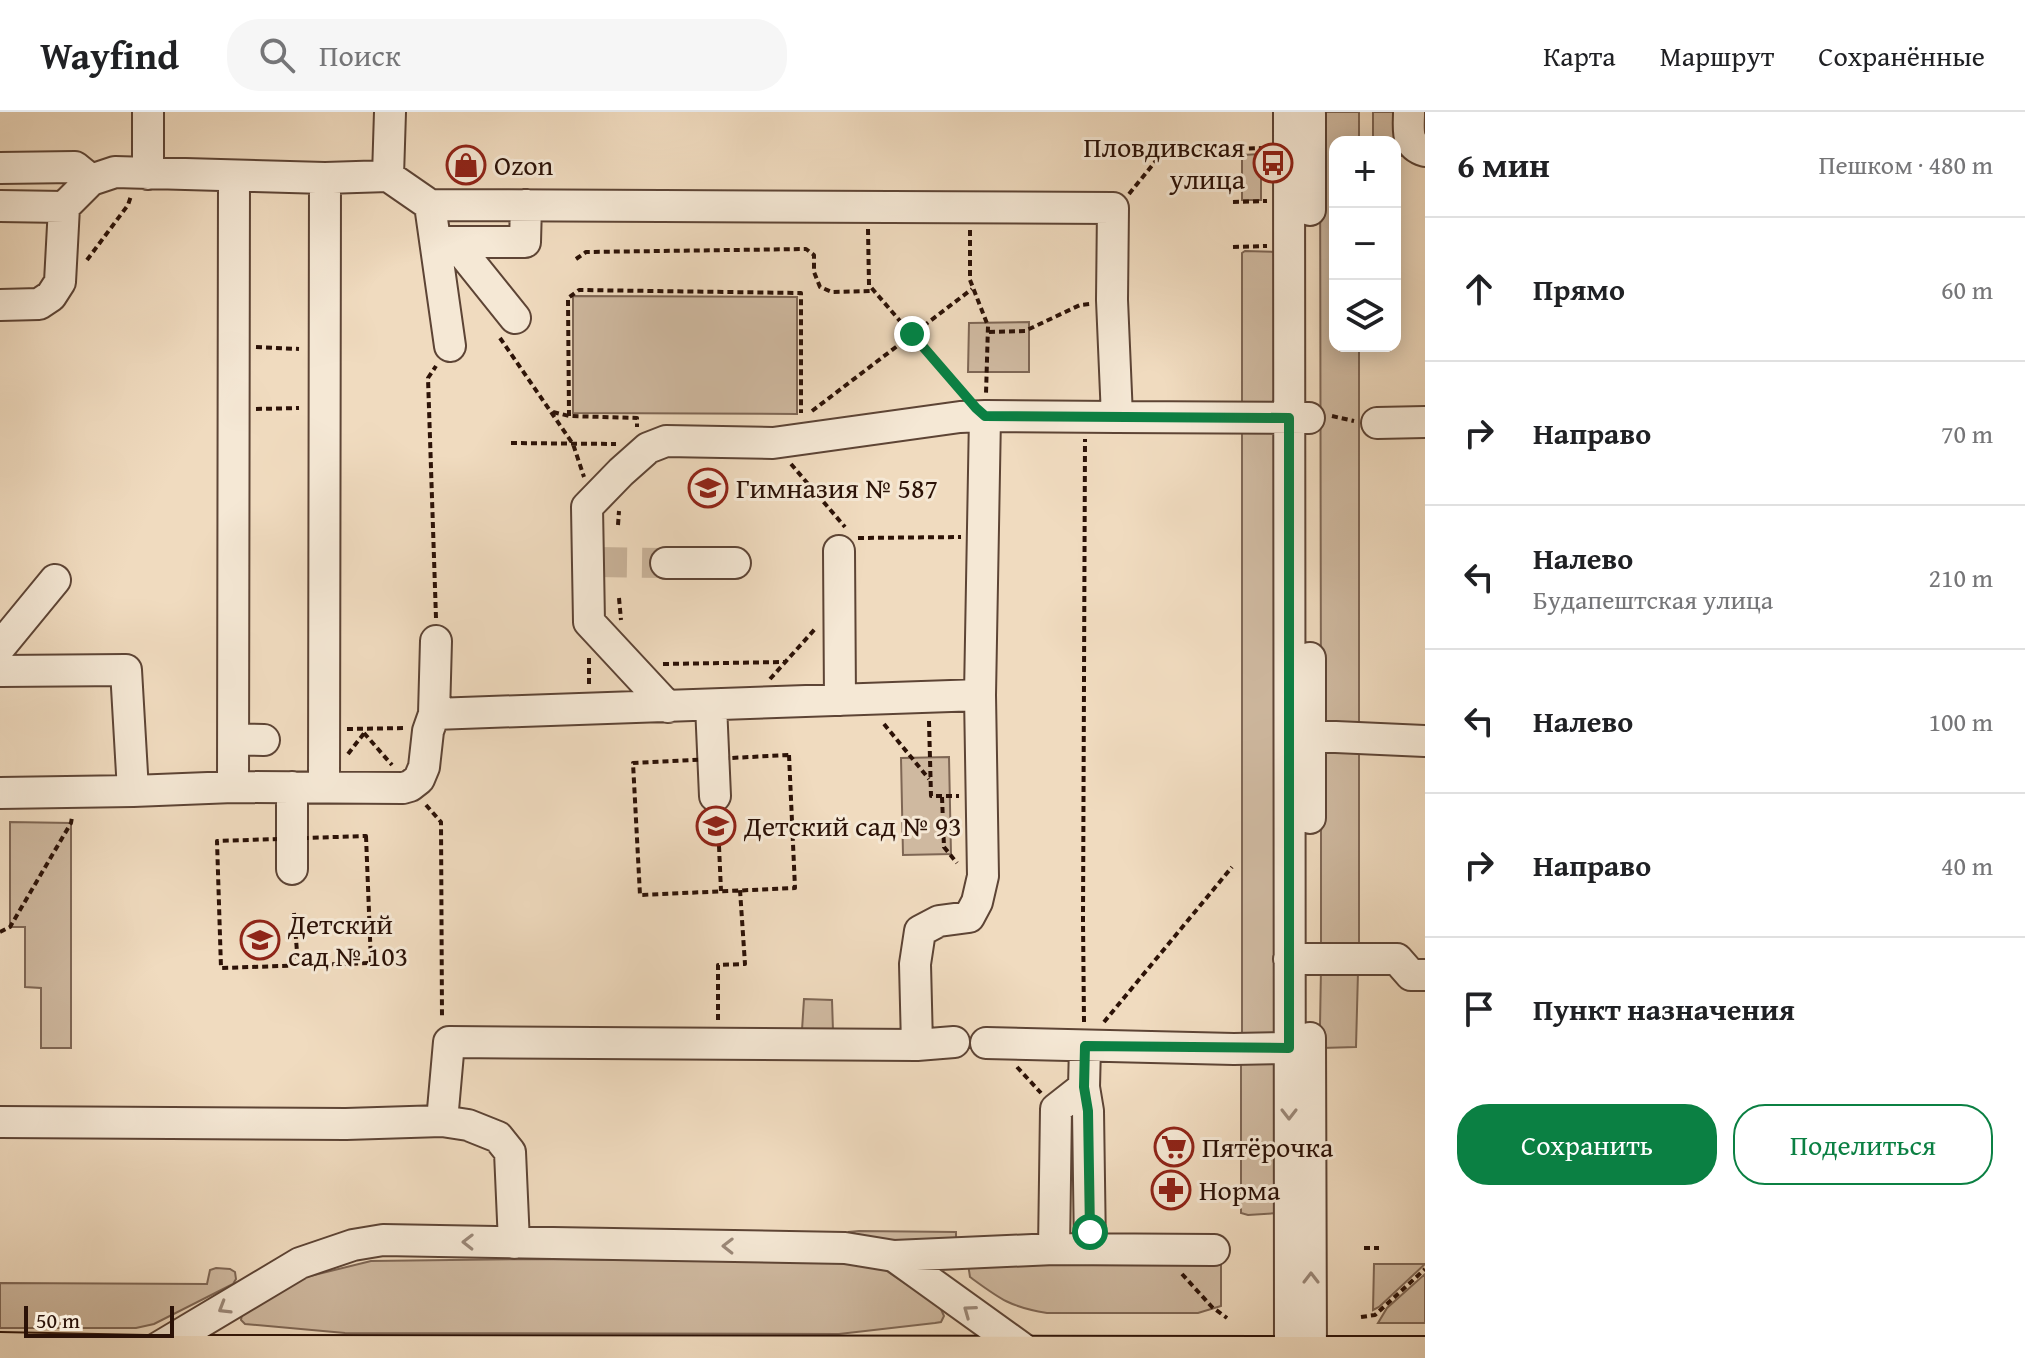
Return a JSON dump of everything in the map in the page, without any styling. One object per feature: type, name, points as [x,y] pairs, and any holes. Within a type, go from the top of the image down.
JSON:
[{"type":"main road","points":[[0,1352],[146,1355],[1425,1356]]},
{"type":"street","points":[[142,174],[148,112]]},
{"type":"street","points":[[388,176],[390,112]]},
{"type":"street","points":[[1289,112],[1310,418]]},
{"type":"street","points":[[1300,1357],[1299,735],[1310,418],[1310,112]]},
{"type":"street","points":[[1409,112],[1411,142],[1415,148],[1425,151]]},
{"type":"street","points":[[0,168],[47,157],[75,167],[91,180]]},
{"type":"street","points":[[0,305],[39,304],[51,296],[60,282],[64,207],[91,180],[115,172],[325,178],[388,176],[430,205],[445,242],[504,323]]},
{"type":"street","points":[[233,787],[234,176]]},
{"type":"street","points":[[324,787],[325,178]]},
{"type":"street","points":[[430,205],[1113,208],[1112,300],[1117,417]]},
{"type":"street","points":[[445,242],[525,242],[526,205]]},
{"type":"street","points":[[0,206],[64,207]]},
{"type":"street","points":[[445,242],[450,346]]},
{"type":"street","points":[[668,707],[589,622],[592,561],[587,507],[648,448],[647,444],[666,441],[773,443],[985,416],[1310,418]]},
{"type":"street","points":[[917,1045],[915,964],[920,931],[939,921],[969,917],[977,902],[983,876],[980,695],[985,416]]},
{"type":"street","points":[[1368,423],[1425,422]]},
{"type":"street","points":[[840,700],[839,603],[846,539]]},
{"type":"street","points":[[666,563],[735,563]]},
{"type":"street","points":[[0,647],[55,580]]},
{"type":"street","points":[[0,793],[410,786],[419,779],[424,767],[431,721],[436,641]]},
{"type":"street","points":[[0,671],[126,670],[133,791]]},
{"type":"street","points":[[431,721],[470,714],[980,695]]},
{"type":"street","points":[[711,705],[715,796]]},
{"type":"street","points":[[1299,735],[1425,741]]},
{"type":"street","points":[[234,739],[264,740]]},
{"type":"street","points":[[292,787],[292,869]]},
{"type":"street","points":[[1299,960],[1397,959],[1411,975],[1425,975]]},
{"type":"street","points":[[1299,960],[1289,1048],[1300,1357]]},
{"type":"street","points":[[1085,1035],[1090,1249]]},
{"type":"street","points":[[993,1042],[1085,1035],[1289,1048]]},
{"type":"street","points":[[442,1121],[449,1042],[917,1045],[954,1042]]},
{"type":"street","points":[[1054,1249],[1056,1109],[1084,1087]]},
{"type":"street","points":[[0,1122],[248,1124],[442,1121],[468,1125],[498,1137],[510,1152],[514,1243]]},
{"type":"street","points":[[146,1355],[300,1263],[353,1245],[383,1240],[845,1248],[894,1256],[1054,1249],[1214,1250]]},
{"type":"street","points":[[894,1256],[1033,1356]]},
{"type":"path","points":[[1113,208],[1135,189],[1163,152],[1271,148]]},
{"type":"path","points":[[60,282],[96,250],[128,205],[142,174]]},
{"type":"path","points":[[1233,202],[1271,201]]},
{"type":"path","points":[[868,206],[869,285],[985,416]]},
{"type":"path","points":[[969,208],[970,280],[988,326],[985,416]]},
{"type":"path","points":[[576,259],[586,252],[806,249],[814,255],[814,272],[820,287],[832,292],[874,291]]},
{"type":"path","points":[[569,416],[568,298],[579,290],[801,293],[801,420],[972,289]]},
{"type":"path","points":[[988,332],[1025,331],[1080,305],[1112,300]]},
{"type":"path","points":[[504,323],[573,444],[587,487],[587,507]]},
{"type":"path","points":[[234,345],[325,349]]},
{"type":"path","points":[[436,641],[428,378],[450,346]]},
{"type":"path","points":[[234,410],[298,409],[325,399]]},
{"type":"path","points":[[511,443],[647,444],[637,416],[569,416],[553,412]]},
{"type":"path","points":[[1310,418],[1368,423]]},
{"type":"path","points":[[1085,436],[1085,1035]]},
{"type":"path","points":[[773,443],[846,539],[984,537]]},
{"type":"path","points":[[747,704],[839,603]]},
{"type":"path","points":[[589,622],[589,709]]},
{"type":"path","points":[[637,674],[649,664],[785,662]]},
{"type":"path","points":[[928,697],[931,796],[982,796]]},
{"type":"path","points":[[876,699],[880,719],[930,780]]},
{"type":"path","points":[[324,730],[431,721]]},
{"type":"path","points":[[364,733],[441,822],[442,1033],[449,1042]]},
{"type":"path","points":[[789,755],[795,888],[740,890],[640,895],[633,763],[789,755]]},
{"type":"path","points":[[0,932],[10,927],[71,823],[79,792]]},
{"type":"path","points":[[942,796],[944,847],[980,889]]},
{"type":"path","points":[[366,836],[371,963],[298,965],[221,968],[217,841],[366,836]]},
{"type":"path","points":[[719,846],[721,891]]},
{"type":"path","points":[[1085,1035],[1232,867]]},
{"type":"path","points":[[718,1043],[718,965],[745,964],[740,890]]},
{"type":"path","points":[[294,913],[298,965]]},
{"type":"path","points":[[993,1042],[1056,1109]]},
{"type":"path","points":[[1364,1248],[1379,1248]]},
{"type":"path","points":[[1173,1264],[1212,1307],[1227,1318]]},
{"type":"path","points":[[1361,1317],[1375,1315],[1425,1269]]},
{"type":"shaded area","points":[[1320,112],[1359,112],[1359,136],[1329,136],[1329,352],[1359,352],[1359,729],[1321,727]]},
{"type":"shaded area","points":[[1373,112],[1401,112],[1401,136],[1373,136]]},
{"type":"shaded area","points":[[1261,154],[1261,200],[1242,200],[1242,155]]},
{"type":"shaded area","points":[[1278,252],[1278,409],[1242,411],[1242,253]]},
{"type":"shaded area","points":[[573,296],[797,297],[797,414],[573,413]]},
{"type":"shaded area","points":[[1029,322],[1029,372],[968,372],[969,323]]},
{"type":"shaded area","points":[[1242,430],[1269,430],[1278,435],[1279,1034],[1242,1038]]},
{"type":"shaded area","points":[[1321,745],[1359,746],[1359,951],[1321,952]]},
{"type":"shaded area","points":[[949,757],[951,854],[903,855],[901,758]]},
{"type":"shaded area","points":[[10,822],[71,823],[71,1048],[41,1048],[41,988],[25,987],[25,927],[10,927]]},
{"type":"shaded area","points":[[1321,968],[1358,972],[1356,1047],[1322,1048]]},
{"type":"shaded area","points":[[804,999],[832,1000],[833,1031],[802,1030]]},
{"type":"shaded area","points":[[1241,1056],[1279,1058],[1279,1213],[1241,1213]]},
{"type":"shaded area","points":[[848,1232],[956,1232],[956,1244],[894,1243]]},
{"type":"shaded area","points":[[371,1261],[854,1261],[878,1265],[940,1307],[944,1316],[941,1322],[839,1334],[345,1333],[245,1324],[241,1320],[242,1314],[302,1278]]},
{"type":"shaded area","points":[[968,1264],[1221,1264],[1221,1306],[1198,1313],[1047,1313],[1014,1305],[998,1296],[970,1277]]},
{"type":"shaded area","points":[[1374,1264],[1425,1264],[1373,1310]]},
{"type":"shaded area","points":[[216,1268],[235,1272],[233,1284],[154,1324],[136,1328],[0,1328],[0,1283],[207,1284],[210,1270]]},
{"type":"shaded area","points":[[1425,1274],[1425,1323],[1378,1323],[1387,1308]]},
{"type":"tunnel","points":[[597,562],[666,563]]},
{"type":"place","name":"Пловдивская улица","points":[[1273,163]]},
{"type":"place","name":"Ozon","points":[[466,165]]},
{"type":"place","name":"Гимназия № 587","points":[[708,488]]},
{"type":"place","name":"Детский сад № 93","points":[[716,826]]},
{"type":"place","name":"Детский сад № 103","points":[[260,940]]},
{"type":"place","name":"Пятёрочка","points":[[1174,1147]]},
{"type":"place","name":"Норма","points":[[1171,1190]]},
{"type":"route","points":[[912,334],[985,416],[1289,418],[1289,1048],[1085,1046],[1090,1232]]}]
